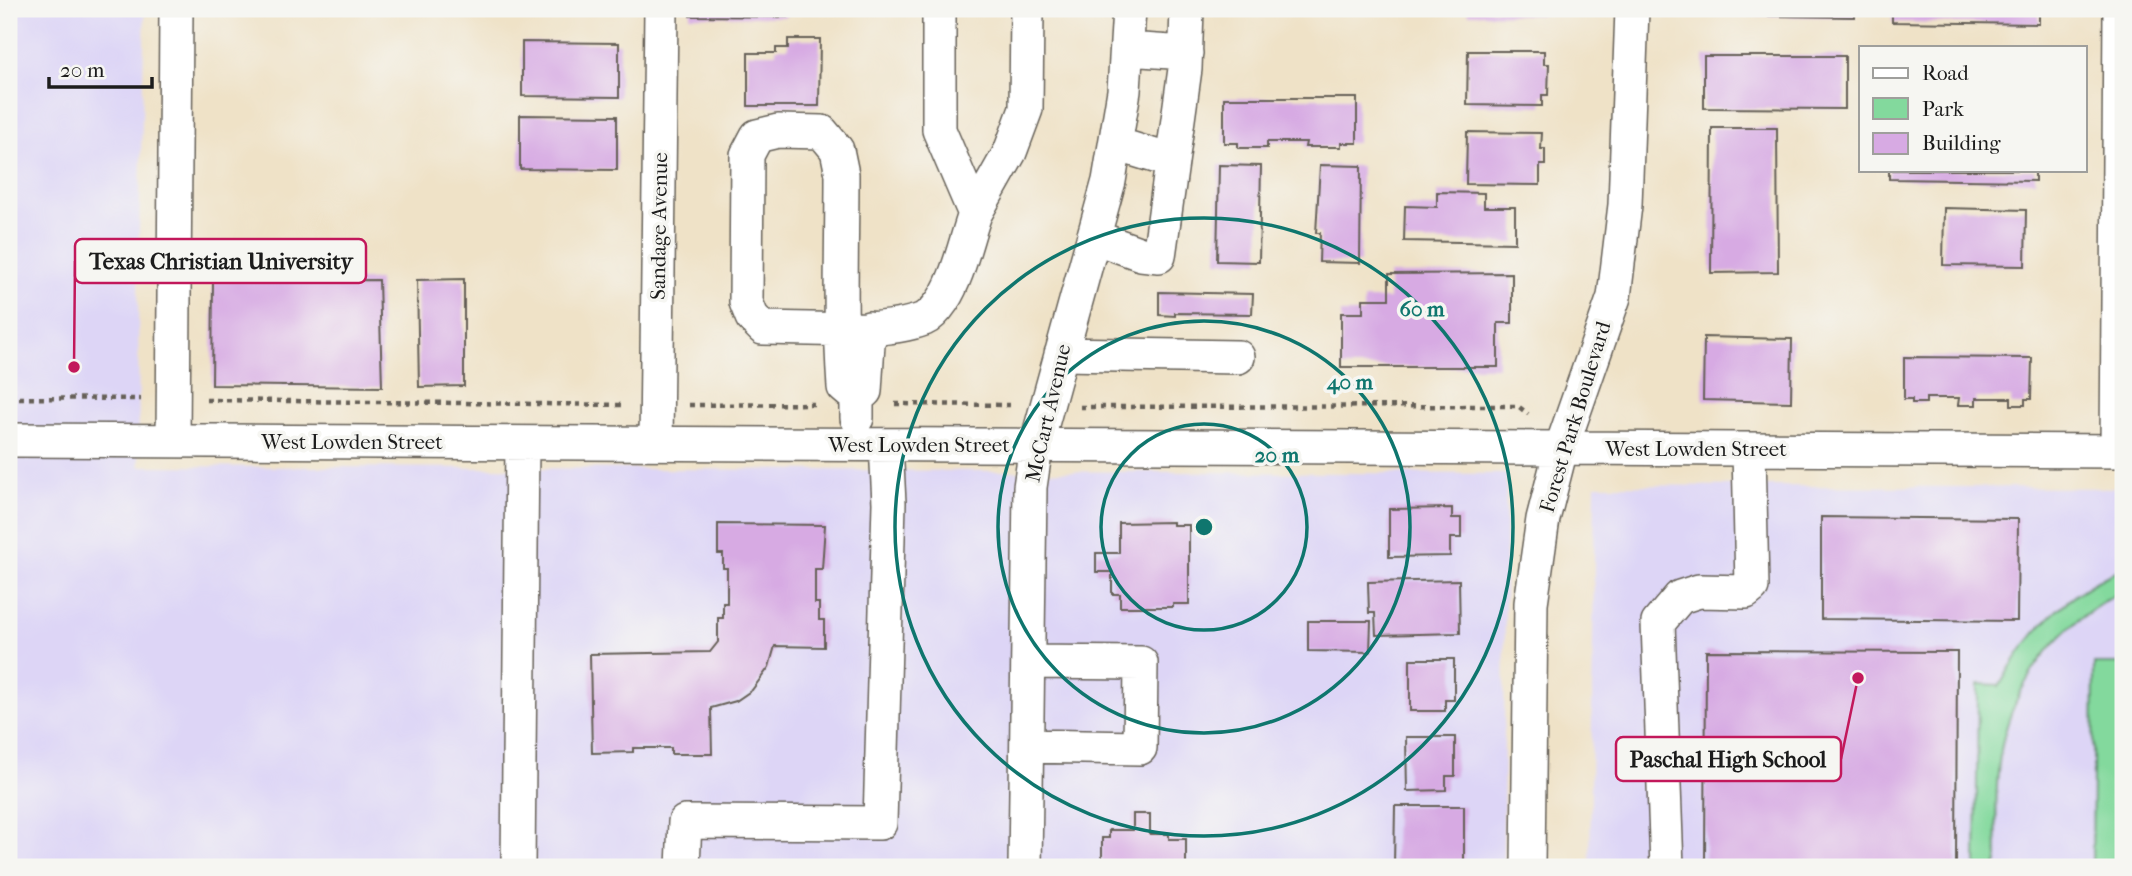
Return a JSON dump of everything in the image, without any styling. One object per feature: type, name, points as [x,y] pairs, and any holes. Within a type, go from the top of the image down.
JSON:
[{"type":"street","points":[[173,441],[176,9]]},
{"type":"street","name":"Sandage Avenue","points":[[656,443],[662,9]]},
{"type":"street","points":[[939,9],[939,130],[975,214]]},
{"type":"street","points":[[683,867],[685,822],[880,823],[889,503],[857,401],[844,387],[856,328],[842,174],[837,150],[822,132],[778,131],[757,136],[747,155],[746,302],[752,317],[763,328],[856,328],[891,327],[927,318],[942,301],[953,280],[975,214],[1010,152],[1026,109],[1027,9]]},
{"type":"street","name":"McCart Avenue","points":[[1026,867],[1030,487],[1036,446],[1046,407],[1109,181],[1124,91],[1129,9]]},
{"type":"street","points":[[1094,237],[1141,254],[1159,256],[1186,53],[1187,9]]},
{"type":"street","name":"Forest Park Boulevard","points":[[1528,867],[1531,603],[1543,519],[1561,449],[1614,297],[1626,189],[1632,9]]},
{"type":"street","points":[[2120,9],[2120,451]]},
{"type":"street","points":[[1127,49],[1186,53]]},
{"type":"street","points":[[1116,144],[1171,161]]},
{"type":"street","points":[[1060,354],[1238,357]]},
{"type":"street","name":"West Lowden Street","points":[[9,440],[2120,451]]},
{"type":"street","points":[[518,867],[522,443]]},
{"type":"street","points":[[1667,867],[1658,623],[1680,597],[1699,591],[1746,592],[1752,587],[1749,450]]},
{"type":"street","points":[[1027,746],[1140,748],[1141,663],[1028,662]]},
{"type":"path","points":[[9,398],[657,406],[857,401],[1046,407],[1517,406],[1529,415]]},
{"type":"shaded area","points":[[9,9],[145,9],[138,268],[139,466],[1506,474],[1503,867],[9,867]]},
{"type":"shaded area","points":[[1595,485],[2123,488],[2123,867],[1590,867]]},
{"type":"green space","points":[[2123,569],[2123,591],[2100,604],[2060,637],[2043,656],[2017,700],[2007,724],[1997,779],[1997,867],[1976,867],[1978,684],[1999,687],[2022,650],[2050,616],[2084,589]]},
{"type":"green space","points":[[2094,664],[2123,664],[2123,867],[2092,867]]},
{"type":"building","points":[[690,9],[787,9],[787,17],[690,16]]},
{"type":"building","points":[[1468,9],[1543,9],[1543,15],[1468,14]]},
{"type":"building","points":[[1702,9],[1855,9],[1855,17],[1702,15]]},
{"type":"building","points":[[1892,9],[2039,9],[2039,24],[1892,22]]},
{"type":"building","points":[[788,39],[820,39],[819,106],[748,106],[748,53],[776,53],[776,48],[788,48]]},
{"type":"building","points":[[522,42],[619,43],[619,97],[522,96]]},
{"type":"building","points":[[1468,51],[1544,51],[1544,64],[1549,64],[1548,95],[1542,95],[1542,106],[1467,105]]},
{"type":"building","points":[[1704,56],[1845,56],[1845,109],[1704,108]]},
{"type":"building","points":[[1224,98],[1357,98],[1357,143],[1341,143],[1341,147],[1305,147],[1306,142],[1267,142],[1267,148],[1238,148],[1238,143],[1224,143]]},
{"type":"building","points":[[520,115],[617,116],[617,170],[520,169]]},
{"type":"building","points":[[1712,128],[1777,128],[1778,272],[1711,273]]},
{"type":"building","points":[[1467,132],[1542,133],[1541,149],[1545,149],[1545,165],[1540,165],[1540,185],[1466,184]]},
{"type":"building","points":[[1219,165],[1261,166],[1259,262],[1217,261]]},
{"type":"building","points":[[1320,165],[1361,166],[1360,263],[1319,262],[1320,233],[1316,233]]},
{"type":"building","points":[[1889,172],[2035,172],[2035,181],[1889,179]]},
{"type":"building","points":[[1437,192],[1484,193],[1484,207],[1515,207],[1515,243],[1404,241],[1405,206],[1437,207]]},
{"type":"building","points":[[1944,208],[2026,210],[2025,266],[1943,265]]},
{"type":"building","points":[[1512,273],[1512,323],[1498,323],[1498,367],[1341,367],[1341,313],[1363,313],[1363,299],[1389,299],[1389,274]]},
{"type":"building","points":[[464,279],[464,386],[419,387],[417,280]]},
{"type":"building","points":[[379,280],[382,387],[212,385],[213,281]]},
{"type":"building","points":[[1159,292],[1253,294],[1252,314],[1159,315]]},
{"type":"building","points":[[1704,337],[1792,339],[1791,402],[1703,400]]},
{"type":"building","points":[[1904,357],[2032,358],[2031,399],[2025,399],[2025,405],[2011,405],[2011,398],[1976,398],[1976,405],[1958,405],[1959,398],[1926,398],[1926,403],[1912,403],[1912,399],[1904,399]]},
{"type":"building","points":[[1452,508],[1452,518],[1461,518],[1461,538],[1450,538],[1450,556],[1389,557],[1389,509]]},
{"type":"building","points":[[1821,517],[2018,519],[2017,621],[1821,619]]},
{"type":"building","points":[[1173,522],[1173,525],[1189,525],[1189,604],[1173,604],[1173,607],[1120,607],[1120,594],[1112,594],[1112,572],[1096,572],[1096,553],[1119,553],[1119,523]]},
{"type":"building","points":[[718,524],[825,525],[822,569],[815,569],[815,603],[819,603],[819,620],[824,620],[824,647],[775,646],[769,667],[752,690],[736,701],[711,708],[712,754],[671,754],[671,748],[633,748],[633,752],[592,753],[590,654],[710,652],[718,642],[718,618],[723,618],[723,603],[727,603],[727,568],[723,568],[723,554],[718,554]]},
{"type":"building","points":[[1459,580],[1460,633],[1376,635],[1375,613],[1369,613],[1368,582]]},
{"type":"building","points":[[1308,621],[1371,621],[1370,652],[1308,651]]},
{"type":"building","points":[[1706,651],[1957,652],[1956,867],[1705,867]]},
{"type":"building","points":[[1410,659],[1454,659],[1454,700],[1445,700],[1445,711],[1410,711]]},
{"type":"building","points":[[1406,737],[1455,737],[1455,776],[1446,776],[1446,790],[1407,791]]},
{"type":"building","points":[[1395,806],[1464,806],[1464,866],[1394,866]]},
{"type":"building","points":[[1133,814],[1150,814],[1150,834],[1169,834],[1169,839],[1186,839],[1186,867],[1102,867],[1102,838],[1109,838],[1109,830],[1133,830]]},
{"type":"place","name":"Texas Christian University","points":[[74,367]]},
{"type":"place","name":"Paschal High School","points":[[1858,678]]}]
